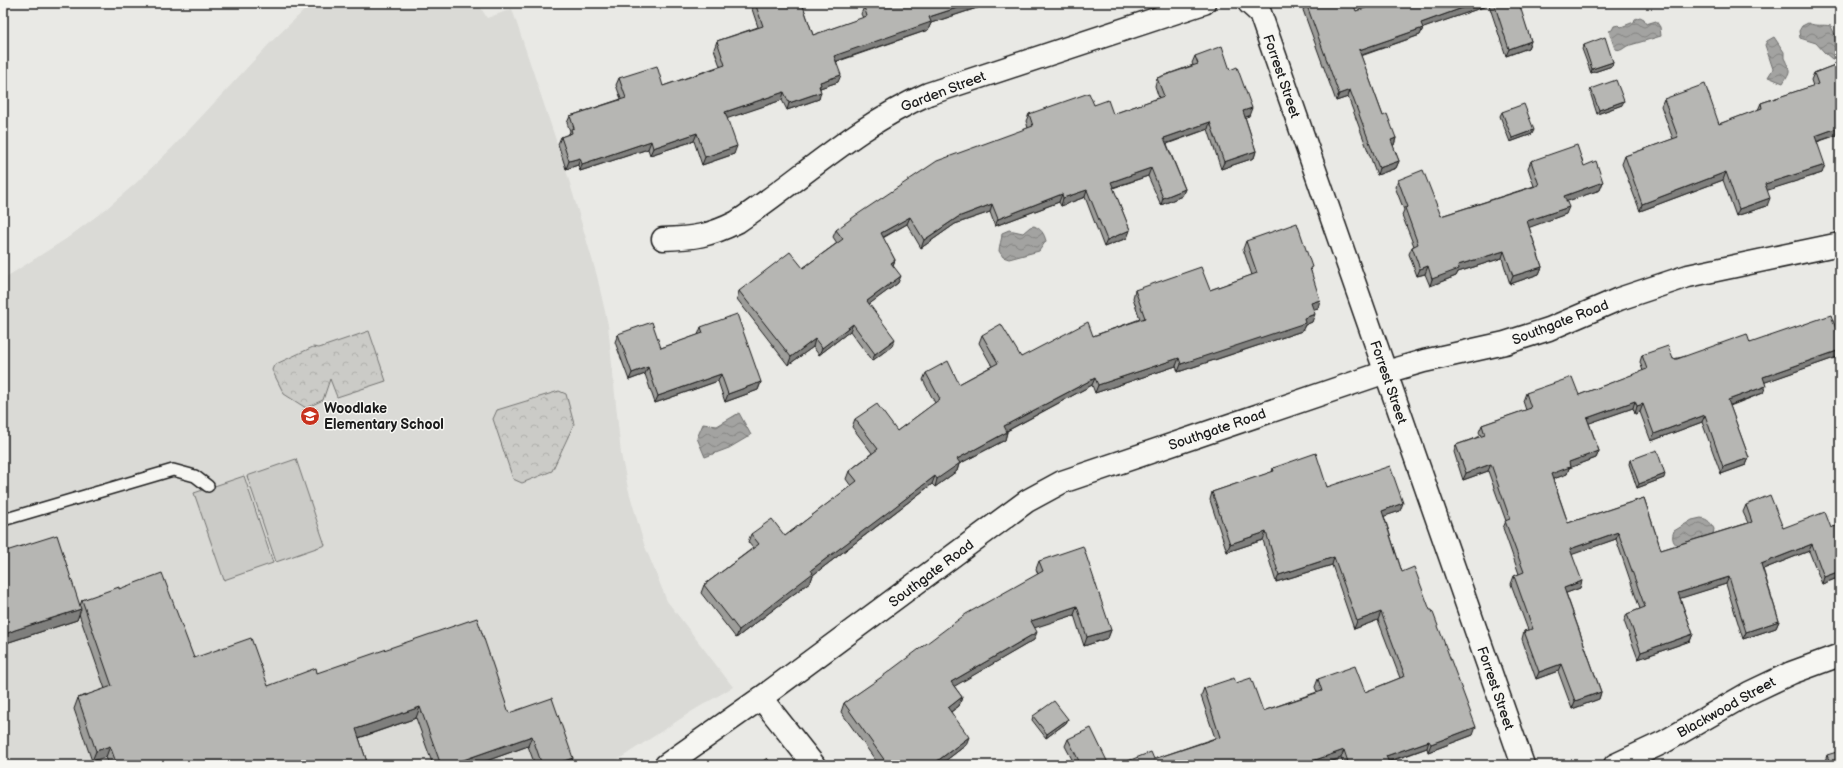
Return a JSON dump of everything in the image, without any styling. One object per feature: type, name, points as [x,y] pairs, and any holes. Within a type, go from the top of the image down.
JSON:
[{"type":"street","name":"Garden Street","points":[[663,239],[692,238],[715,233],[737,222],[877,121],[902,105],[928,94],[1204,3]]},
{"type":"street","name":"Forrest Street","points":[[1249,3],[1260,13],[1523,765]]},
{"type":"street","name":"Southgate Road","points":[[666,765],[761,698],[1027,501],[1062,482],[1386,372],[1424,361],[1505,344],[1549,329],[1619,299],[1688,276],[1840,244]]},
{"type":"street","name":"Blackwood Street","points":[[1615,765],[1664,742],[1749,693],[1791,673],[1840,655]]},
{"type":"street","points":[[761,698],[814,765]]},
{"type":"lane","points":[[3,520],[172,470],[195,476],[208,486]]},
{"type":"shaded area","name":"Woodlake Elementary School","points":[[312,3],[478,3],[487,18],[512,9],[566,170],[597,276],[608,325],[621,454],[628,488],[644,544],[667,601],[733,687],[694,710],[610,765],[3,765],[3,279],[66,239],[106,209],[136,183],[173,147],[272,41]]},
{"type":"green space","points":[[369,331],[386,381],[337,397],[330,379],[323,400],[306,408],[284,394],[272,370],[274,365],[313,347],[319,348]]},
{"type":"green space","points":[[559,391],[566,394],[574,424],[552,471],[522,483],[513,479],[493,419],[497,410]]},
{"type":"green space","points":[[296,459],[325,545],[276,562],[247,476]]},
{"type":"green space","points":[[244,476],[273,563],[224,580],[194,493]]},
{"type":"water","points":[[1640,17],[1644,19],[1646,24],[1656,21],[1660,27],[1661,36],[1627,46],[1621,50],[1615,49],[1609,31],[1612,30],[1614,26],[1619,25],[1621,27],[1634,22],[1635,19]]},
{"type":"water","points":[[1808,23],[1814,25],[1831,26],[1835,35],[1840,39],[1839,57],[1832,59],[1816,43],[1800,38],[1799,31],[1802,26]]},
{"type":"water","points":[[1774,37],[1784,52],[1784,58],[1789,69],[1789,73],[1783,83],[1768,77],[1773,69],[1765,45],[1767,41]]},
{"type":"water","points":[[1034,226],[1039,228],[1046,241],[1039,251],[1009,259],[1003,257],[999,251],[1002,233],[1009,230],[1023,233],[1030,227]]},
{"type":"water","points":[[739,413],[751,435],[729,448],[705,457],[697,438],[703,424],[717,426]]},
{"type":"water","points":[[1701,518],[1707,520],[1712,525],[1714,529],[1713,535],[1680,547],[1674,542],[1674,531],[1692,520]]},
{"type":"building","points":[[755,3],[802,3],[813,35],[867,16],[864,7],[875,3],[972,3],[929,17],[931,22],[834,56],[841,75],[820,82],[821,85],[819,86],[821,92],[789,103],[784,92],[725,112],[737,146],[705,157],[697,133],[653,148],[651,141],[582,164],[580,158],[569,161],[561,137],[572,133],[571,129],[574,128],[570,116],[626,98],[619,78],[657,66],[663,86],[725,65],[717,41],[763,26]]},
{"type":"building","points":[[1306,3],[1353,3],[1356,11],[1380,3],[1476,3],[1421,23],[1423,28],[1359,50],[1383,116],[1387,114],[1396,138],[1391,140],[1399,161],[1379,168],[1350,90],[1339,94]]},
{"type":"building","points":[[1494,3],[1519,3],[1531,41],[1509,49]]},
{"type":"building","points":[[1605,37],[1613,62],[1592,69],[1584,45]]},
{"type":"building","points":[[1222,46],[1230,70],[1237,67],[1252,108],[1243,111],[1256,151],[1224,162],[1210,122],[1164,138],[1185,189],[1163,198],[1151,168],[1111,182],[1130,230],[1107,240],[1087,190],[1063,198],[1062,194],[998,219],[992,204],[958,217],[924,240],[910,217],[881,233],[895,260],[891,263],[901,276],[867,301],[895,339],[875,354],[853,324],[822,348],[815,339],[791,357],[739,291],[790,252],[803,268],[843,239],[836,230],[855,216],[937,161],[1033,126],[1029,114],[1089,93],[1094,105],[1108,100],[1113,114],[1164,96],[1157,78],[1198,64],[1195,56]]},
{"type":"building","points":[[1840,63],[1840,127],[1815,136],[1825,165],[1765,184],[1770,198],[1739,209],[1726,172],[1642,204],[1625,156],[1678,137],[1664,99],[1705,84],[1719,124],[1762,108],[1761,103],[1818,84],[1814,73]]},
{"type":"building","points":[[1616,80],[1624,101],[1599,110],[1591,89]]},
{"type":"building","points":[[1524,104],[1534,130],[1512,138],[1502,112]]},
{"type":"building","points":[[1577,145],[1584,166],[1596,161],[1603,182],[1564,196],[1569,207],[1527,221],[1542,267],[1513,276],[1504,251],[1458,265],[1459,269],[1432,279],[1428,266],[1420,269],[1412,247],[1418,244],[1405,208],[1408,207],[1398,180],[1423,170],[1441,216],[1539,185],[1531,161]]},
{"type":"building","points":[[1297,223],[1312,267],[1310,268],[1320,300],[1311,303],[1315,314],[1304,318],[1305,323],[1181,364],[1179,358],[1098,385],[1095,378],[1004,426],[1007,432],[957,459],[960,463],[937,479],[935,476],[811,570],[813,573],[739,630],[704,585],[759,544],[751,534],[772,519],[785,536],[857,481],[849,471],[878,449],[855,419],[877,404],[897,431],[940,399],[926,373],[948,361],[959,384],[998,363],[982,335],[1001,324],[1021,357],[1088,322],[1093,336],[1145,318],[1135,290],[1201,267],[1210,290],[1257,273],[1246,241]]},
{"type":"building","points":[[737,314],[761,382],[728,394],[721,374],[658,396],[648,367],[632,373],[618,334],[652,322],[661,348],[703,333],[701,327]]},
{"type":"building","points":[[1831,315],[1840,340],[1840,350],[1763,377],[1766,386],[1728,400],[1749,458],[1723,467],[1705,415],[1654,434],[1643,404],[1637,406],[1635,401],[1587,418],[1599,451],[1569,462],[1570,467],[1551,474],[1568,523],[1644,498],[1661,550],[1752,522],[1746,505],[1770,495],[1783,528],[1825,512],[1831,528],[1840,524],[1840,571],[1824,577],[1812,544],[1761,564],[1779,621],[1746,632],[1729,577],[1678,593],[1693,634],[1641,652],[1627,614],[1645,607],[1618,532],[1570,549],[1582,581],[1564,588],[1601,692],[1575,701],[1561,664],[1539,672],[1524,631],[1533,629],[1514,576],[1524,572],[1505,521],[1510,519],[1491,464],[1466,473],[1456,445],[1485,435],[1482,425],[1531,408],[1526,393],[1572,377],[1579,395],[1647,369],[1642,355],[1668,346],[1673,359],[1677,359],[1747,334],[1750,343]]},
{"type":"building","points":[[1657,450],[1665,474],[1639,484],[1630,460]]},
{"type":"building","points":[[1316,453],[1327,487],[1390,466],[1403,503],[1382,511],[1402,572],[1414,567],[1430,610],[1432,610],[1476,727],[1431,744],[1429,741],[1386,756],[1390,765],[1349,765],[1344,750],[1301,765],[1129,765],[1128,761],[1151,752],[1154,759],[1220,737],[1204,688],[1234,678],[1236,683],[1251,678],[1263,711],[1322,691],[1318,679],[1355,666],[1365,692],[1405,676],[1381,612],[1357,621],[1334,557],[1279,575],[1266,532],[1230,544],[1212,492],[1274,471],[1273,468]]},
{"type":"building","points":[[57,535],[81,609],[3,635],[3,552]]},
{"type":"building","points":[[1083,546],[1111,630],[1087,637],[1077,606],[1031,621],[1037,632],[951,682],[962,697],[948,708],[969,737],[932,765],[888,765],[844,703],[966,614],[1043,571],[1039,561]]},
{"type":"building","points":[[162,573],[194,658],[251,638],[268,686],[316,668],[317,673],[477,618],[509,713],[552,698],[573,758],[552,765],[542,765],[532,736],[449,765],[441,765],[420,707],[356,729],[368,765],[117,765],[110,746],[96,751],[78,698],[112,686],[82,600],[119,587],[119,589]]},
{"type":"building","points":[[1054,701],[1068,719],[1047,734],[1033,716]]},
{"type":"building","points":[[1091,728],[1109,765],[1081,765],[1068,739]]},
{"type":"building","points":[[1840,751],[1840,765],[1825,765],[1830,763],[1827,755]]},
{"type":"building","points":[[767,758],[772,765],[758,765]]},
{"type":"place","name":"Woodlake Elementary School","points":[[310,416]]}]
